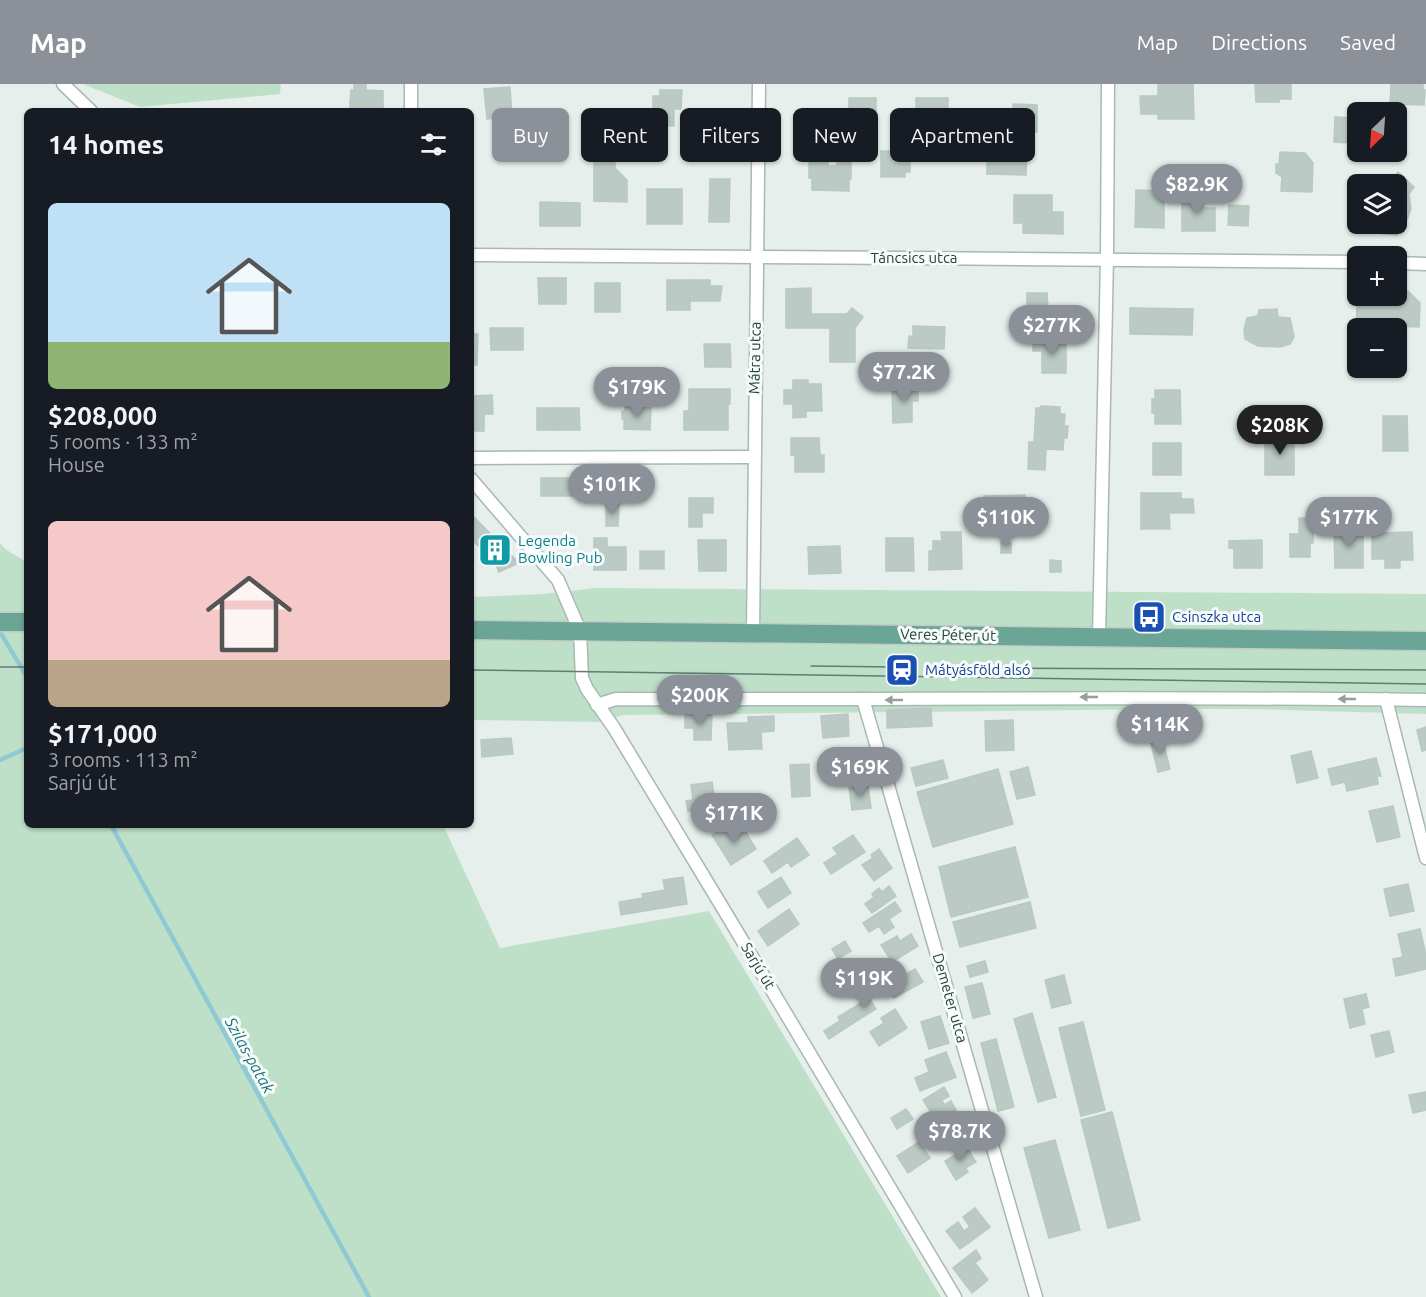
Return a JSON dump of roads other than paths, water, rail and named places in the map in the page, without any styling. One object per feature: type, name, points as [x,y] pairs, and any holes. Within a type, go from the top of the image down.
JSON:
[{"type":"main road","points":[[0,622],[24,622]]},
{"type":"main road","name":"Veres Péter út","points":[[474,630],[1426,641]]},
{"type":"street","points":[[63,84],[88,108]]},
{"type":"street","points":[[411,84],[411,108]]},
{"type":"street","name":"Mátra utca","points":[[753,633],[759,84]]},
{"type":"street","points":[[1099,638],[1107,258],[1107,84]]},
{"type":"street","name":"Táncsics utca","points":[[474,255],[756,259],[1107,258],[1347,262]]},
{"type":"street","points":[[1407,263],[1426,264]]},
{"type":"street","points":[[474,458],[754,457]]},
{"type":"street","points":[[474,482],[558,580],[580,631]]},
{"type":"street","name":"Sarjú út","points":[[580,631],[582,678],[587,689],[706,879],[954,1297]]},
{"type":"street","points":[[597,705],[615,699],[1034,697],[1426,700]]},
{"type":"street","name":"Demeter utca","points":[[863,699],[1036,1297]]},
{"type":"street","points":[[1386,699],[1426,858]]},
{"type":"waterway","name":"Szilas-patak","points":[[0,632],[24,672]]},
{"type":"waterway","points":[[0,760],[24,749]]},
{"type":"waterway","name":"Szilas-patak","points":[[113,828],[369,1297]]},
{"type":"tram line","points":[[811,666],[898,667]]},
{"type":"tram line","points":[[0,667],[24,667]]},
{"type":"tram line","points":[[964,668],[1426,670]]},
{"type":"tram line","points":[[474,670],[1426,684]]},
{"type":"place","name":"Legenda Bowling Pub","points":[[495,550]]},
{"type":"place","name":"Csinszka utca","points":[[1149,617]]},
{"type":"place","name":"Mátyásföld alsó","points":[[902,670]]}]
